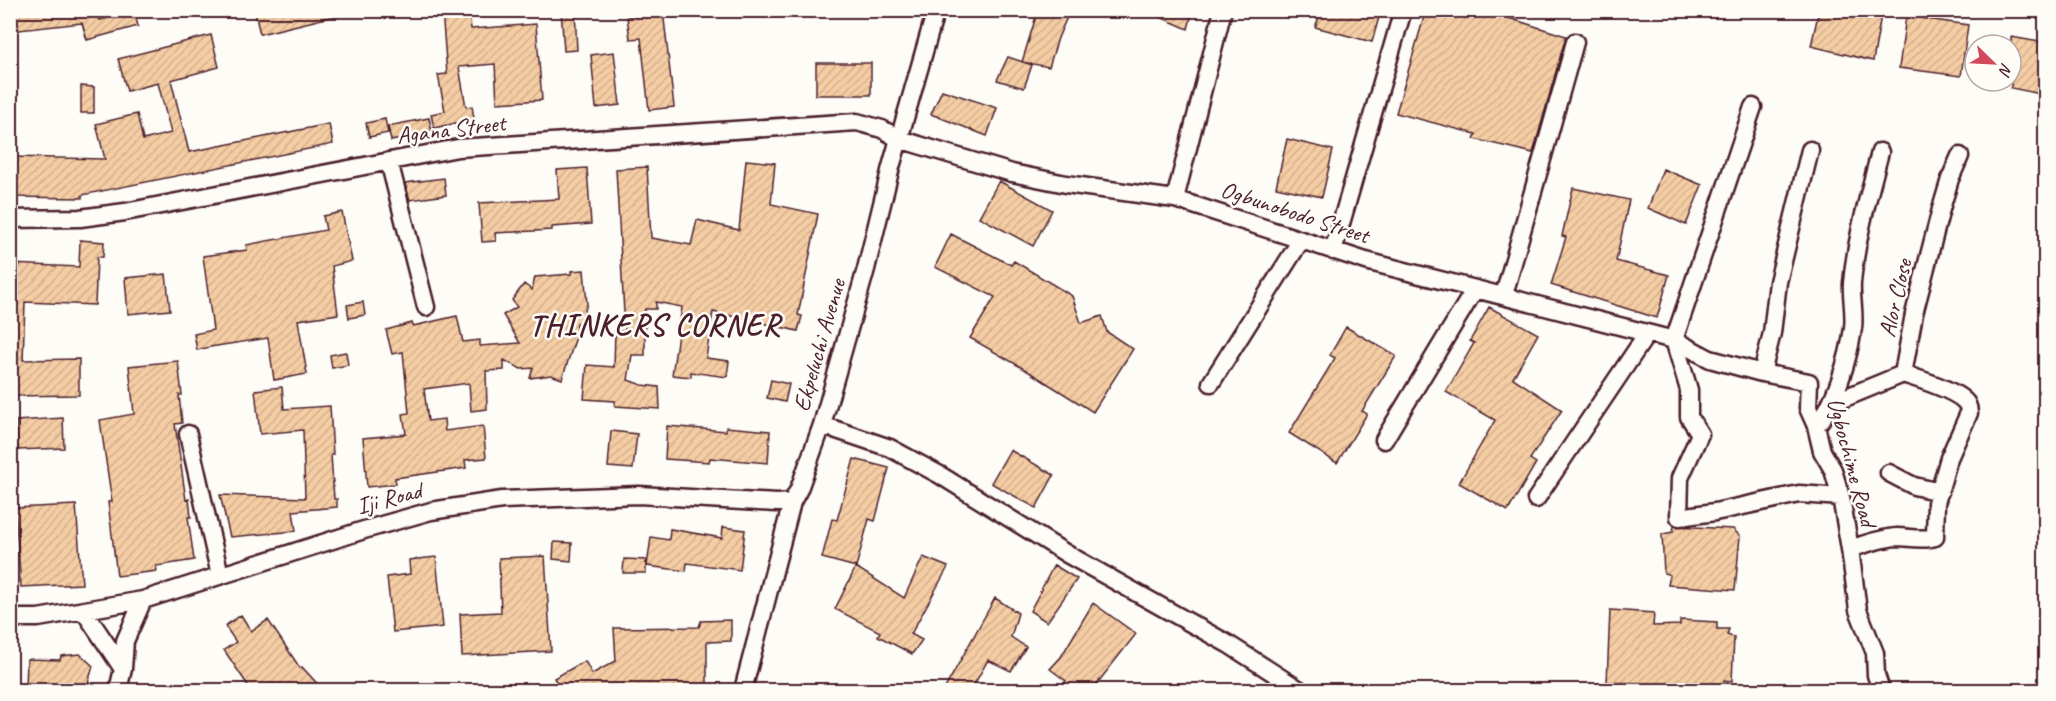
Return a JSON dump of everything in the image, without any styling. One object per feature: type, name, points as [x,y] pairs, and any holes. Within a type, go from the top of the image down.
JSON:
[{"type":"street","name":"Ekpeluchi Avenue","points":[[743,690],[792,502],[799,489],[822,425],[936,10]]},
{"type":"street","points":[[1175,200],[1223,10]]},
{"type":"street","points":[[1333,251],[1403,10]]},
{"type":"street","points":[[1504,295],[1575,42]]},
{"type":"street","points":[[1753,107],[1674,340],[1689,390],[1689,417],[1700,434],[1680,478],[1679,517],[1715,512],[1799,494],[1841,497]]},
{"type":"street","name":"Agana Street","points":[[10,219],[80,218],[125,212],[458,148],[857,122],[882,129],[899,140]]},
{"type":"street","name":"Ogbunobodo Street","points":[[899,140],[1012,173],[1066,184],[1175,200],[1333,251],[1674,340]]},
{"type":"street","points":[[1762,374],[1772,333],[1778,282],[1810,150]]},
{"type":"street","points":[[1816,426],[1829,409],[1847,356],[1853,328],[1852,285],[1868,197],[1880,152]]},
{"type":"street","name":"Alor Close","points":[[1829,409],[1842,399],[1903,374],[1914,314],[1941,209],[1950,178],[1960,156]]},
{"type":"street","points":[[389,161],[426,307]]},
{"type":"street","points":[[1211,383],[1301,240]]},
{"type":"street","points":[[1384,440],[1476,289]]},
{"type":"street","points":[[1536,499],[1647,334]]},
{"type":"street","name":"Ugbochime Road","points":[[1674,340],[1710,359],[1762,374],[1809,382],[1808,408],[1816,426],[1822,451],[1833,470],[1841,497],[1858,610],[1875,653],[1876,675],[1881,690]]},
{"type":"street","points":[[1850,549],[1896,537],[1914,539],[1935,537],[1936,503],[1949,458],[1969,413],[1965,401],[1951,392],[1903,374]]},
{"type":"street","points":[[822,425],[890,448],[940,475],[1066,554],[1228,644],[1300,690]]},
{"type":"street","points":[[188,434],[220,574]]},
{"type":"street","points":[[1889,473],[1914,486],[1940,492]]},
{"type":"street","name":"Iji Road","points":[[10,618],[38,618],[143,600],[220,574],[430,511],[502,500],[588,495],[639,495],[768,503],[792,502]]},
{"type":"street","points":[[118,690],[123,669],[125,641],[143,600]]},
{"type":"street","points":[[84,611],[123,669]]},
{"type":"building","points":[[45,10],[98,10],[100,20],[134,11],[138,26],[87,40],[82,23],[10,31],[10,14]]},
{"type":"building","points":[[265,10],[338,10],[339,15],[260,34],[255,13]]},
{"type":"building","points":[[442,10],[469,10],[471,29],[536,24],[542,100],[497,103],[495,64],[459,67],[466,107],[472,106],[474,119],[434,128],[431,114],[445,111],[438,75],[447,74]]},
{"type":"building","points":[[561,10],[575,10],[577,50],[564,51]]},
{"type":"building","points":[[645,10],[666,10],[664,19],[674,107],[649,110],[641,38],[630,39],[627,17],[644,14]]},
{"type":"building","points":[[1038,10],[1070,10],[1049,67],[1022,62]]},
{"type":"building","points":[[1144,10],[1193,10],[1188,29]]},
{"type":"building","points":[[1322,10],[1381,10],[1372,42],[1315,27]]},
{"type":"building","points":[[1426,10],[1497,10],[1496,14],[1566,36],[1533,153],[1474,139],[1476,134],[1396,113]]},
{"type":"building","points":[[1819,10],[1882,10],[1873,61],[1811,46]]},
{"type":"building","points":[[1906,16],[1968,25],[1967,33],[1963,33],[1961,76],[1899,68]]},
{"type":"building","points":[[211,35],[219,67],[171,80],[189,152],[329,124],[333,144],[82,195],[82,198],[10,197],[10,157],[105,159],[96,124],[137,114],[143,140],[171,133],[158,83],[127,91],[118,59]]},
{"type":"building","points":[[2023,39],[2046,43],[2046,73],[2041,94],[2023,90]]},
{"type":"building","points":[[614,52],[620,105],[596,108],[591,55]]},
{"type":"building","points":[[1008,57],[1032,65],[1024,88],[997,80]]},
{"type":"building","points":[[816,63],[871,63],[871,95],[816,95]]},
{"type":"building","points":[[81,86],[94,87],[94,113],[81,113]]},
{"type":"building","points":[[942,90],[997,108],[987,136],[931,114]]},
{"type":"building","points":[[429,118],[432,132],[391,141],[388,126]]},
{"type":"building","points":[[385,119],[388,133],[369,137],[366,123]]},
{"type":"building","points":[[1287,139],[1333,150],[1322,197],[1276,187]]},
{"type":"building","points":[[746,160],[775,163],[771,204],[818,214],[798,315],[802,316],[798,331],[713,312],[706,358],[729,361],[727,377],[691,372],[691,377],[672,375],[682,307],[656,302],[656,309],[645,309],[645,355],[632,355],[628,380],[659,387],[660,409],[615,406],[615,401],[584,399],[587,365],[614,367],[615,331],[625,331],[616,169],[647,167],[651,238],[691,245],[697,220],[739,230]]},
{"type":"building","points":[[587,168],[591,224],[552,227],[552,230],[495,233],[496,241],[482,242],[479,203],[559,199],[557,170]]},
{"type":"building","points":[[1663,169],[1702,185],[1686,225],[1648,208]]},
{"type":"building","points":[[444,178],[446,195],[410,200],[405,183]]},
{"type":"building","points":[[999,181],[1052,210],[1033,246],[979,217]]},
{"type":"building","points":[[1573,188],[1629,200],[1616,261],[1669,275],[1657,318],[1551,285],[1566,237],[1562,236]]},
{"type":"building","points":[[342,212],[352,261],[332,266],[338,314],[298,320],[307,374],[274,380],[268,338],[197,350],[194,334],[213,330],[203,256],[247,250],[246,245],[326,230],[323,216]]},
{"type":"building","points":[[951,234],[1011,265],[1014,261],[1072,296],[1081,323],[1102,316],[1107,332],[1133,349],[1093,412],[970,338],[995,297],[935,267]]},
{"type":"building","points":[[80,240],[104,242],[103,257],[97,257],[95,305],[25,302],[23,360],[79,359],[79,395],[10,396],[11,264],[79,267]]},
{"type":"building","points":[[584,270],[587,304],[581,322],[577,323],[576,337],[562,379],[551,375],[530,378],[533,368],[521,369],[504,360],[504,370],[486,371],[487,409],[471,411],[469,383],[424,389],[428,421],[444,419],[445,431],[483,426],[486,458],[465,460],[466,468],[395,478],[396,484],[367,487],[363,438],[406,434],[403,414],[409,413],[403,352],[392,354],[386,330],[412,323],[413,326],[457,316],[463,342],[480,340],[480,346],[520,343],[503,315],[517,307],[512,300],[524,284],[532,290],[535,277],[571,274],[571,271]]},
{"type":"building","points":[[166,274],[170,310],[128,314],[125,278]]},
{"type":"building","points":[[363,302],[365,315],[349,318],[347,305]]},
{"type":"building","points":[[1489,307],[1538,334],[1513,378],[1562,410],[1530,459],[1536,463],[1508,511],[1459,483],[1495,420],[1446,392],[1474,343],[1470,341]]},
{"type":"building","points":[[1346,327],[1396,356],[1362,411],[1367,414],[1337,463],[1289,433],[1335,358],[1330,355]]},
{"type":"building","points":[[346,352],[348,365],[332,368],[330,355]]},
{"type":"building","points":[[178,361],[182,395],[179,395],[182,423],[175,424],[186,500],[189,499],[191,517],[188,517],[194,560],[156,566],[157,571],[117,576],[108,502],[112,502],[100,420],[134,414],[129,366]]},
{"type":"building","points":[[771,380],[789,384],[785,402],[767,398]]},
{"type":"building","points":[[282,387],[284,409],[330,406],[334,499],[337,499],[337,507],[293,511],[296,531],[230,537],[220,495],[305,498],[303,430],[260,434],[255,390]]},
{"type":"building","points":[[63,418],[64,448],[18,450],[16,421]]},
{"type":"building","points":[[667,426],[726,431],[726,427],[770,431],[768,463],[710,458],[709,462],[665,459]]},
{"type":"building","points":[[611,431],[637,434],[633,469],[608,467]]},
{"type":"building","points":[[1010,450],[1054,475],[1036,508],[991,483]]},
{"type":"building","points":[[854,459],[889,468],[875,521],[869,519],[856,567],[822,558],[832,519],[837,520]]},
{"type":"building","points":[[76,505],[82,584],[21,587],[15,508]]},
{"type":"building","points":[[1674,526],[1733,529],[1740,536],[1735,590],[1668,585],[1670,575],[1664,573],[1662,534],[1673,532]]},
{"type":"building","points":[[723,527],[745,530],[740,570],[687,563],[686,571],[647,566],[651,537],[669,540],[670,529],[722,538]]},
{"type":"building","points":[[554,542],[572,543],[571,561],[553,559]]},
{"type":"building","points":[[545,556],[551,651],[462,656],[460,614],[501,612],[499,558]]},
{"type":"building","points":[[436,557],[443,627],[393,632],[387,577],[410,574],[409,560]]},
{"type":"building","points":[[923,557],[948,567],[911,634],[922,640],[912,654],[878,636],[880,632],[835,609],[856,567],[904,598]]},
{"type":"building","points":[[624,559],[646,560],[646,573],[623,573]]},
{"type":"building","points":[[1054,565],[1077,579],[1047,622],[1030,611]]},
{"type":"building","points":[[995,598],[1018,613],[1011,637],[1026,647],[1011,671],[988,660],[971,690],[944,690]]},
{"type":"building","points":[[1093,603],[1136,634],[1092,690],[1060,690],[1066,681],[1050,669],[1061,657]]},
{"type":"building","points":[[1610,610],[1654,613],[1653,626],[1680,625],[1680,620],[1717,622],[1717,629],[1729,629],[1727,635],[1734,637],[1732,681],[1724,680],[1725,689],[1607,682]]},
{"type":"building","points":[[241,615],[251,631],[268,620],[300,668],[302,667],[323,690],[251,690],[224,650],[236,642],[225,626]]},
{"type":"building","points":[[731,620],[731,641],[707,642],[707,690],[561,690],[554,678],[585,661],[592,674],[616,661],[614,628],[699,627],[701,621]]},
{"type":"building","points":[[80,654],[93,666],[86,690],[26,690],[27,659],[60,660],[61,656]]},
{"type":"district","name":"THINKERS CORNER","points":[[655,325]]}]
